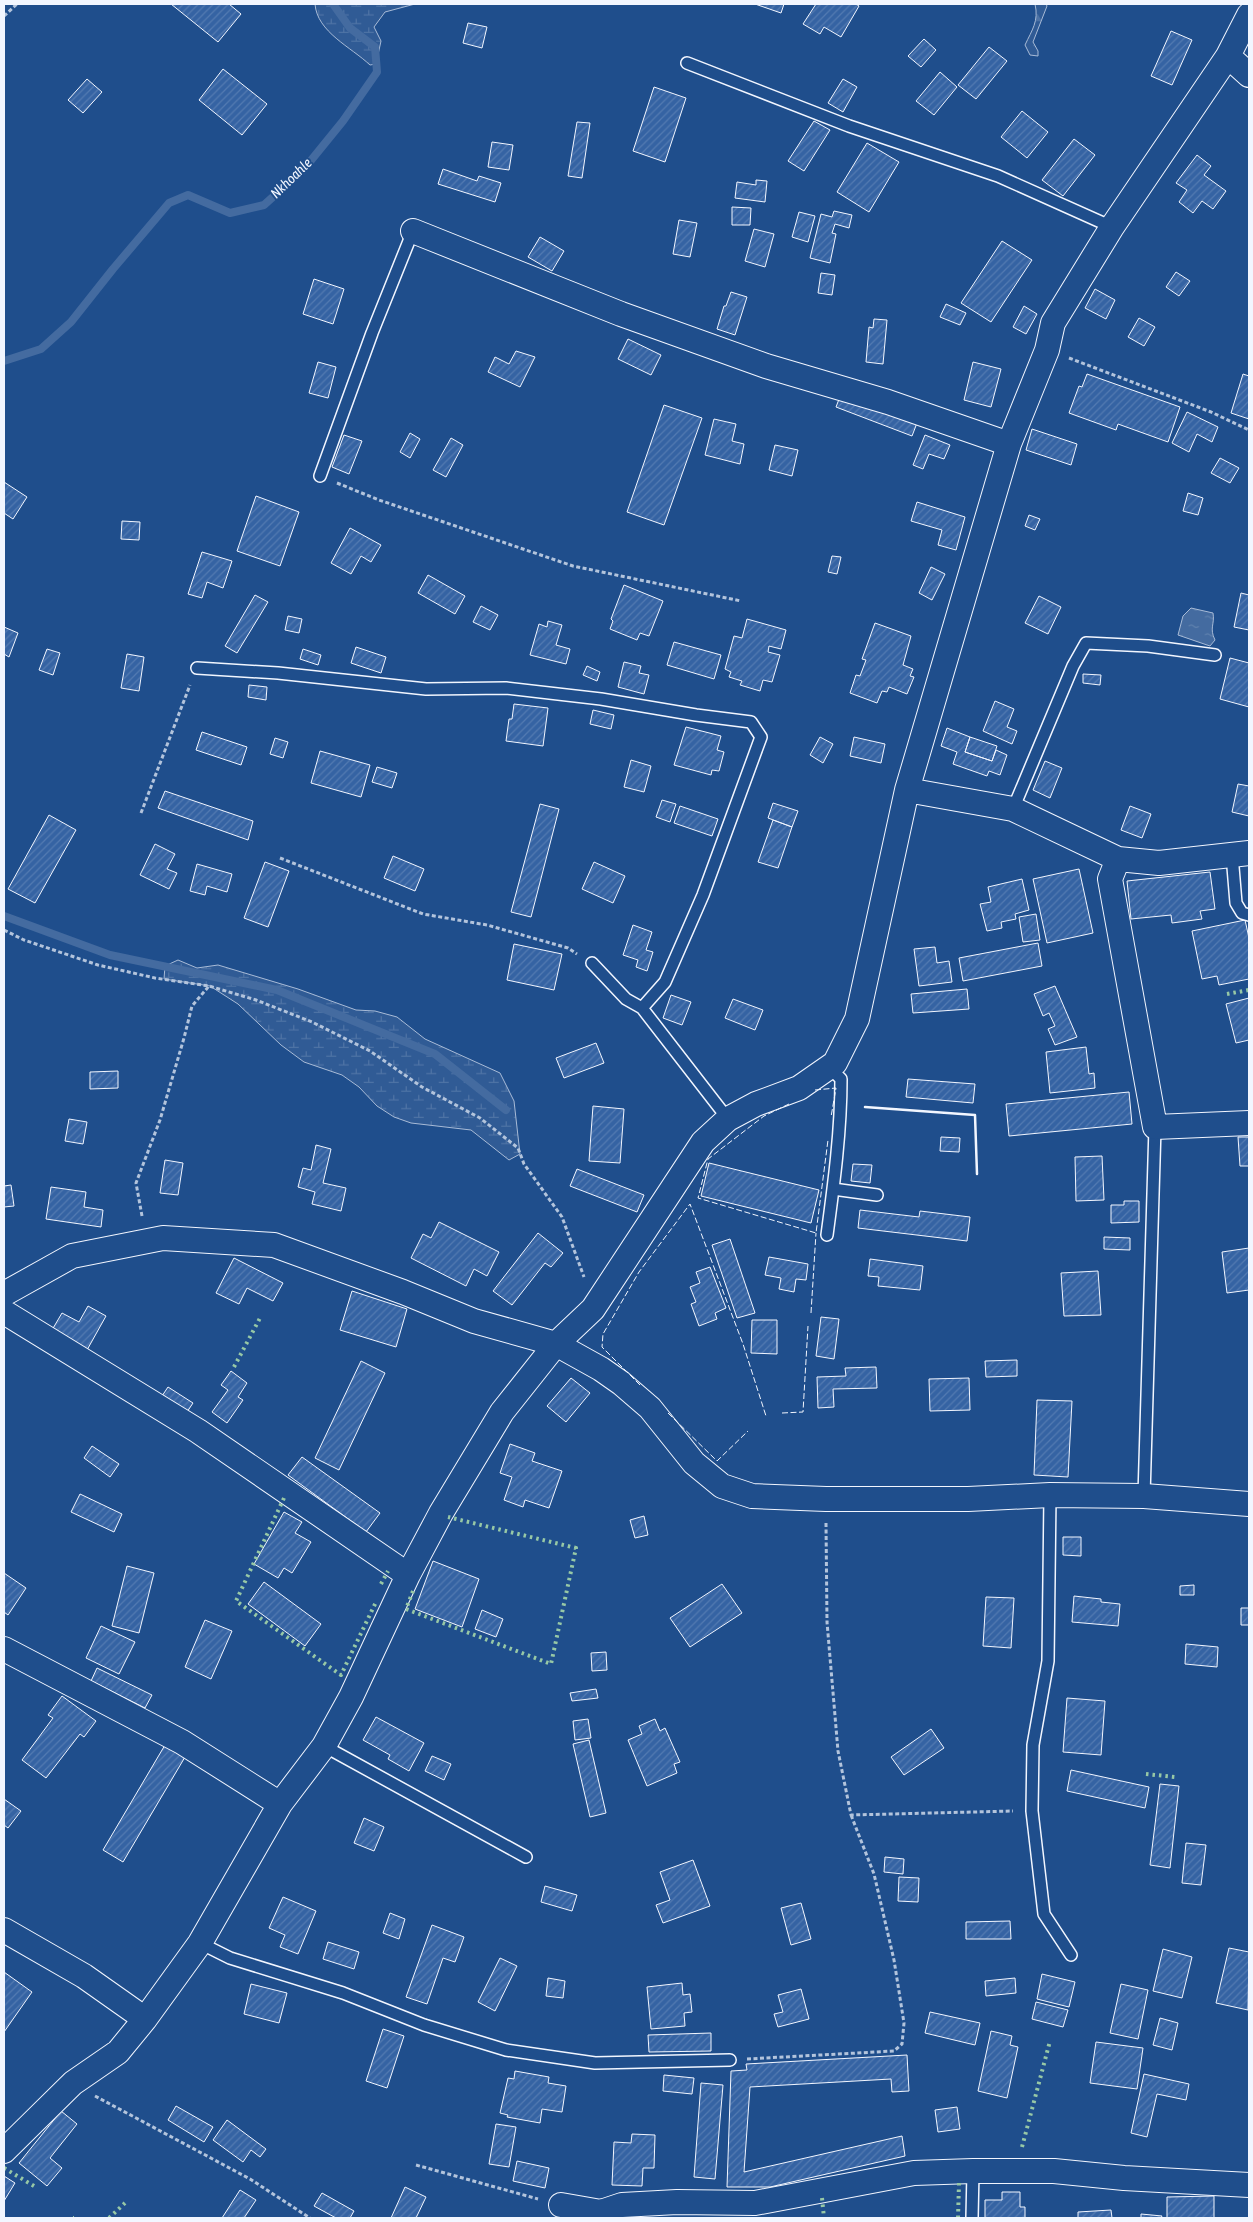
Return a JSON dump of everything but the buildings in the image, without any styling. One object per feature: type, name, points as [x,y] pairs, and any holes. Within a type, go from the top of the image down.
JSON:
[{"type":"street","points":[[4,2151],[73,2083],[118,2052],[145,2019],[200,1943],[280,1804],[324,1746],[351,1697],[408,1576],[441,1513],[502,1412],[556,1344],[594,1309],[703,1142],[728,1119],[756,1104],[799,1088],[835,1063],[858,1019],[907,790],[1009,444],[1047,350],[1053,323],[1112,227],[1228,56],[1249,15]]},
{"type":"street","points":[[1228,56],[1249,75]]},
{"type":"street","points":[[413,231],[621,314],[766,366],[888,402],[1009,444]]},
{"type":"street","points":[[907,790],[1013,809],[1118,859],[1159,863],[1240,854]]},
{"type":"street","points":[[1118,859],[1110,879],[1155,1128],[1249,1123]]},
{"type":"street","points":[[4,1294],[72,1256],[163,1238],[274,1245],[403,1292],[474,1321],[556,1344],[601,1369],[621,1383],[650,1408],[694,1463],[722,1486],[752,1496],[826,1499],[1144,1496],[1249,1504]]},
{"type":"street","points":[[4,1312],[198,1431],[408,1576]]},
{"type":"street","points":[[4,1649],[182,1742],[280,1804]]},
{"type":"street","points":[[4,1930],[84,1976],[145,2019]]},
{"type":"street","points":[[560,2205],[600,2215],[622,2205],[677,2202],[755,2203],[914,2173],[973,2171],[1054,2171],[1124,2178],[1249,2185]]},
{"type":"lane","points":[[688,63],[849,126],[998,176],[1112,227]]},
{"type":"lane","points":[[320,476],[372,333],[413,231]]},
{"type":"lane","points":[[1013,809],[1073,666],[1086,643],[1148,646],[1215,655]]},
{"type":"lane","points":[[197,668],[278,673],[426,690],[506,688],[601,698],[696,715],[751,722],[761,737],[703,895],[665,982],[642,1008]]},
{"type":"lane","points":[[1240,854],[1236,904],[1242,912],[1249,915]]},
{"type":"lane","points":[[592,963],[626,999],[642,1008],[728,1119]]},
{"type":"lane","points":[[827,1235],[833,1189],[841,1079],[829,1067]]},
{"type":"lane","points":[[1144,1496],[1155,1128]]},
{"type":"lane","points":[[833,1189],[877,1195]]},
{"type":"lane","points":[[1050,1496],[1048,1661],[1033,1745],[1032,1811],[1044,1914],[1071,1955]]},
{"type":"lane","points":[[324,1746],[526,1857]]},
{"type":"lane","points":[[200,1943],[230,1958],[343,1993],[424,2025],[506,2050],[595,2063],[730,2060]]},
{"type":"lane","points":[[972,2218],[973,2171]]},
{"type":"path","points":[[4,16],[16,4]]},
{"type":"path","points":[[1047,350],[1211,412],[1249,430]]},
{"type":"path","points":[[320,476],[379,500],[496,538],[573,566],[741,601]]},
{"type":"path","points":[[141,813],[197,668]]},
{"type":"path","points":[[280,858],[423,914],[487,925],[568,948],[592,963]]},
{"type":"path","points":[[4,930],[24,940],[98,965],[155,978],[210,986],[256,1000],[312,1022],[370,1051],[422,1087],[480,1118],[518,1148],[524,1164],[562,1217],[594,1309]]},
{"type":"path","points":[[163,1238],[141,1215],[136,1183],[160,1120],[192,1006],[210,986]]},
{"type":"path","points":[[730,2060],[894,2051],[902,2044],[904,2023],[894,1960],[874,1874],[851,1815],[838,1751],[826,1622],[826,1499]]},
{"type":"path","points":[[851,1815],[1032,1811]]},
{"type":"path","points":[[73,2083],[250,2179],[310,2218]]},
{"type":"path","points":[[416,2165],[560,2205]]},
{"type":"green space","points":[[315,4],[415,4],[385,12],[374,27],[381,41],[376,64],[370,65],[328,31],[317,14]]},
{"type":"green space","points":[[1035,4],[1046,4],[1047,6],[1033,42],[1038,51],[1038,56],[1030,55],[1025,45],[1035,20]]},
{"type":"green space","points":[[178,960],[197,968],[218,965],[298,989],[356,1010],[375,1011],[397,1017],[425,1039],[500,1073],[514,1101],[520,1154],[509,1160],[471,1130],[411,1123],[394,1117],[377,1106],[359,1087],[342,1075],[304,1062],[281,1045],[238,1004],[210,986],[164,979],[165,966]]},
{"type":"water","points":[[1191,608],[1213,613],[1212,632],[1215,640],[1210,646],[1178,635],[1183,616]]},
{"type":"waterway","name":"Nkhoahle","points":[[4,361],[41,349],[71,322],[169,203],[188,195],[230,213],[264,205],[304,169],[343,121],[377,72],[375,47],[350,28],[333,4]]},
{"type":"waterway","points":[[4,916],[110,955],[277,990],[435,1054],[506,1110]]},
{"type":"hedge","points":[[1227,994],[1249,990]]},
{"type":"hedge","points":[[234,1367],[260,1318]]},
{"type":"hedge","points":[[284,1498],[236,1601],[341,1675],[376,1602]]},
{"type":"hedge","points":[[413,1591],[406,1609],[551,1664],[576,1548],[448,1517]]},
{"type":"hedge","points":[[381,1584],[388,1571]]},
{"type":"hedge","points":[[1146,1774],[1175,1777]]},
{"type":"hedge","points":[[1022,2147],[1050,2041]]},
{"type":"hedge","points":[[4,2168],[34,2186]]},
{"type":"hedge","points":[[958,2218],[959,2183]]},
{"type":"hedge","points":[[822,2198],[824,2218]]},
{"type":"hedge","points":[[109,2218],[125,2203]]},
{"type":"fence","points":[[815,1090],[836,1088],[831,1117]]},
{"type":"fence","points":[[789,1104],[764,1116],[708,1159],[698,1198],[816,1233],[828,1140]]},
{"type":"fence","points":[[640,1385],[602,1347],[603,1334],[639,1272],[690,1204],[743,1344],[766,1416]]},
{"type":"fence","points":[[811,1313],[816,1233]]},
{"type":"fence","points":[[782,1413],[803,1412],[808,1326]]},
{"type":"fence","points":[[668,1413],[717,1461],[748,1431]]},
{"type":"wall","points":[[865,1107],[975,1115],[977,1174]]}]
